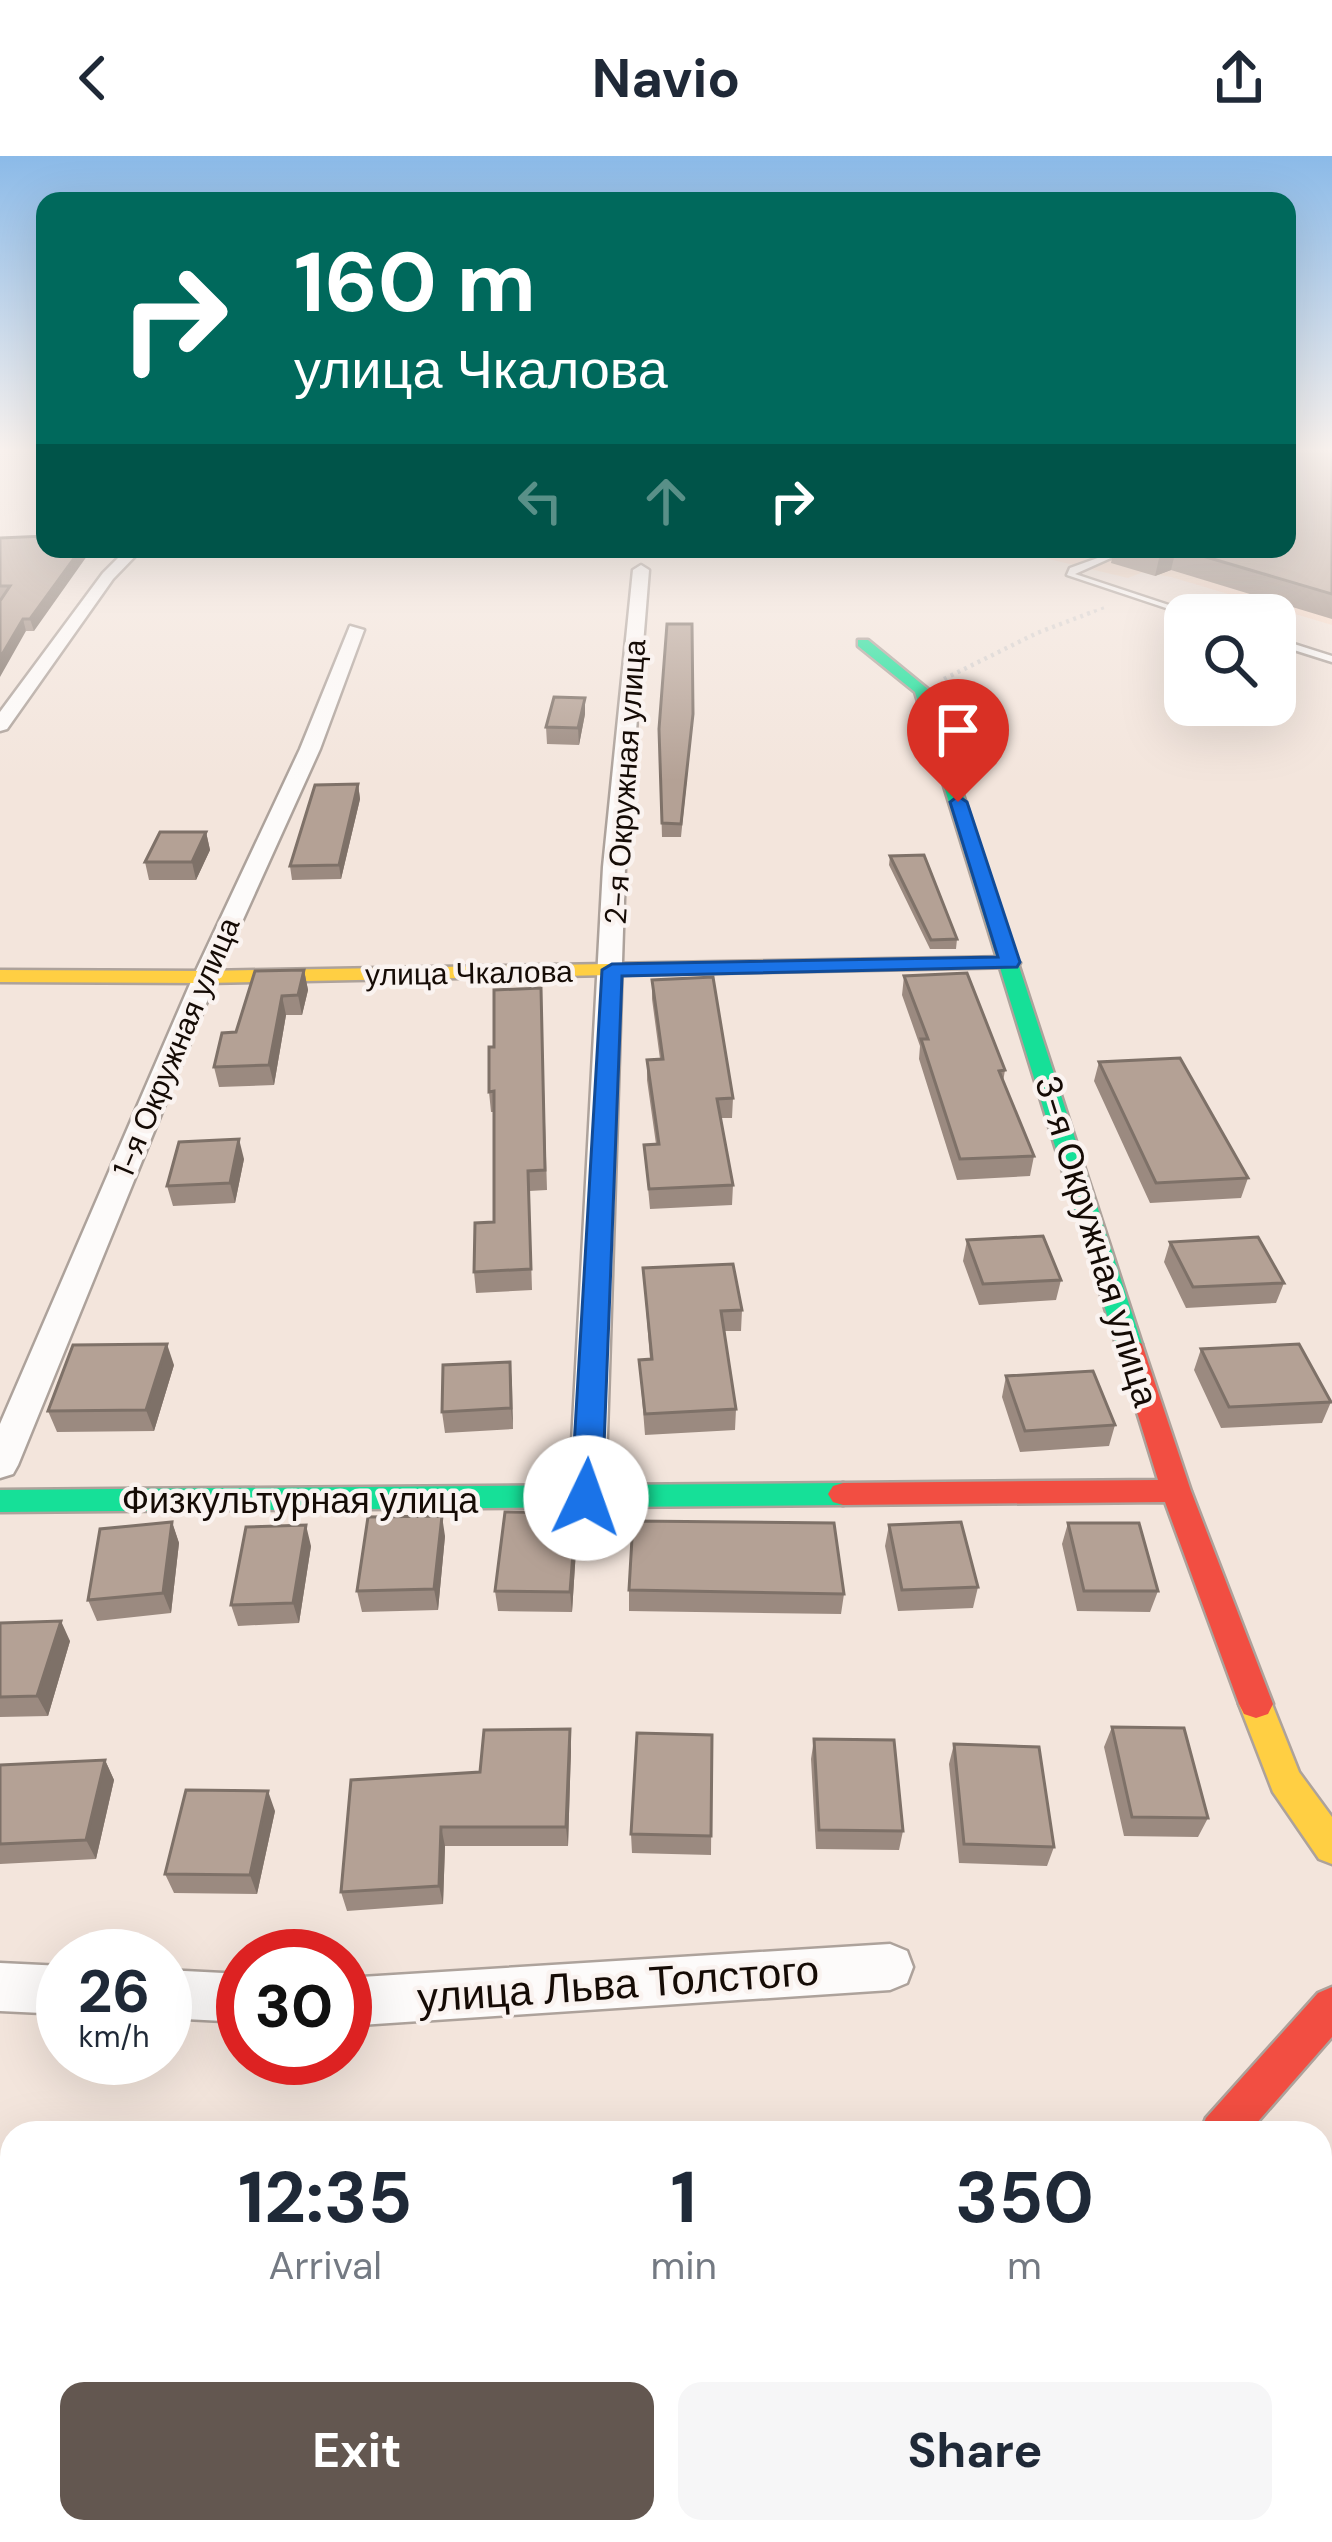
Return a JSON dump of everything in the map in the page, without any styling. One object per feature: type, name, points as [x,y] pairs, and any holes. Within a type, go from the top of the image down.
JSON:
[{"type":"main road","points":[[863,643],[922,690]]},
{"type":"main road","name":"3-я Окружная улица","points":[[922,690],[1176,1491],[1286,1781],[1332,1847]]},
{"type":"main road","name":"улица Чкалова","points":[[0,976],[205,977],[1010,962]]},
{"type":"main road","name":"Физкультурная улица","points":[[0,1501],[1176,1491]]},
{"type":"main road","points":[[1232,2121],[1332,2007]]},
{"type":"street","points":[[0,725],[126,558]]},
{"type":"street","name":"2-я Окружная улица","points":[[586,1498],[614,867],[641,569]]},
{"type":"street","name":"1-я Окружная улица","points":[[0,1465],[205,977],[310,749],[356,630]]},
{"type":"street","name":"улица Льва Толстого","points":[[372,2000],[890,1967]]},
{"type":"street","points":[[0,1987],[36,1989]]},
{"type":"lane","points":[[1105,558],[1073,570],[1071,575],[1164,605]]},
{"type":"lane","points":[[1296,648],[1332,659]]},
{"type":"path","points":[[922,690],[1037,633],[1136,596]]},
{"type":"shaded area","points":[[1046,558],[1332,558],[1332,625],[1296,614],[1296,594],[1228,594],[1143,572],[1128,578]]},
{"type":"building","points":[[0,558],[74,558],[30,619],[23,619],[0,658],[0,601],[10,586],[0,586]]},
{"type":"building","points":[[1211,558],[1332,558],[1332,594]]},
{"type":"building","points":[[667,624],[692,624],[693,714],[681,824],[662,823],[659,729]]},
{"type":"building","points":[[554,697],[585,698],[578,728],[546,727]]},
{"type":"building","points":[[358,784],[339,865],[290,866],[315,785]]},
{"type":"building","points":[[160,832],[206,832],[192,862],[145,862]]},
{"type":"building","points":[[924,855],[957,939],[931,940],[890,856]]},
{"type":"building","points":[[304,970],[298,995],[282,996],[269,1065],[214,1067],[222,1033],[236,1032],[255,971]]},
{"type":"building","points":[[967,973],[1005,1070],[999,1071],[1034,1156],[960,1159],[921,1039],[928,1039],[904,976]]},
{"type":"building","points":[[713,977],[733,1098],[717,1099],[733,1185],[649,1189],[644,1145],[659,1144],[647,1060],[663,1059],[652,980]]},
{"type":"building","points":[[541,988],[545,1170],[528,1171],[531,1269],[474,1272],[475,1223],[494,1222],[494,1091],[489,1092],[489,1047],[494,1047],[494,990]]},
{"type":"building","points":[[1180,1058],[1248,1178],[1156,1183],[1099,1062]]},
{"type":"building","points":[[239,1139],[230,1183],[167,1186],[179,1142]]},
{"type":"building","points":[[1043,1236],[1061,1280],[983,1284],[967,1240]]},
{"type":"building","points":[[1258,1237],[1284,1283],[1193,1287],[1170,1242]]},
{"type":"building","points":[[733,1264],[742,1310],[721,1311],[736,1409],[645,1414],[639,1360],[652,1359],[643,1268]]},
{"type":"building","points":[[167,1344],[146,1410],[48,1411],[73,1345]]},
{"type":"building","points":[[1299,1344],[1331,1402],[1229,1407],[1201,1349]]},
{"type":"building","points":[[510,1362],[511,1408],[442,1412],[443,1365]]},
{"type":"building","points":[[1093,1371],[1115,1425],[1025,1431],[1006,1376]]},
{"type":"building","points":[[505,1512],[576,1513],[570,1592],[495,1591]]},
{"type":"building","points":[[442,1516],[434,1589],[357,1591],[368,1517]]},
{"type":"building","points":[[633,1521],[834,1523],[844,1594],[629,1590]]},
{"type":"building","points":[[172,1522],[163,1593],[88,1600],[100,1529]]},
{"type":"building","points":[[961,1522],[978,1587],[902,1590],[889,1525]]},
{"type":"building","points":[[1068,1523],[1139,1523],[1158,1591],[1084,1591]]},
{"type":"building","points":[[306,1525],[293,1603],[231,1605],[246,1527]]},
{"type":"building","points":[[61,1621],[37,1696],[0,1697],[0,1623]]},
{"type":"building","points":[[1112,1727],[1184,1728],[1208,1818],[1132,1817]]},
{"type":"building","points":[[570,1729],[566,1827],[441,1827],[439,1886],[341,1892],[351,1780],[480,1772],[484,1730]]},
{"type":"building","points":[[637,1733],[712,1735],[711,1836],[631,1834]]},
{"type":"building","points":[[814,1739],[894,1740],[903,1831],[819,1830]]},
{"type":"building","points":[[954,1744],[1039,1747],[1054,1847],[964,1844]]},
{"type":"building","points":[[105,1760],[86,1840],[0,1844],[0,1765]]},
{"type":"building","points":[[186,1790],[268,1791],[250,1875],[165,1874]]},
{"type":"traffic: fast","points":[[863,643],[922,690],[1129,1344]]},
{"type":"traffic: fast","points":[[0,1501],[843,1494]]},
{"type":"traffic: slow","points":[[0,976],[205,977],[1010,963]]},
{"type":"traffic: slow","points":[[1256,1704],[1285,1781],[1332,1847]]},
{"type":"traffic: jam","points":[[1129,1344],[1176,1491],[1256,1704]]},
{"type":"traffic: jam","points":[[843,1494],[1176,1491]]},
{"type":"traffic: jam","points":[[1232,2121],[1332,2007]]},
{"type":"route","points":[[586,1498],[612,970],[1010,962],[958,802]]}]
